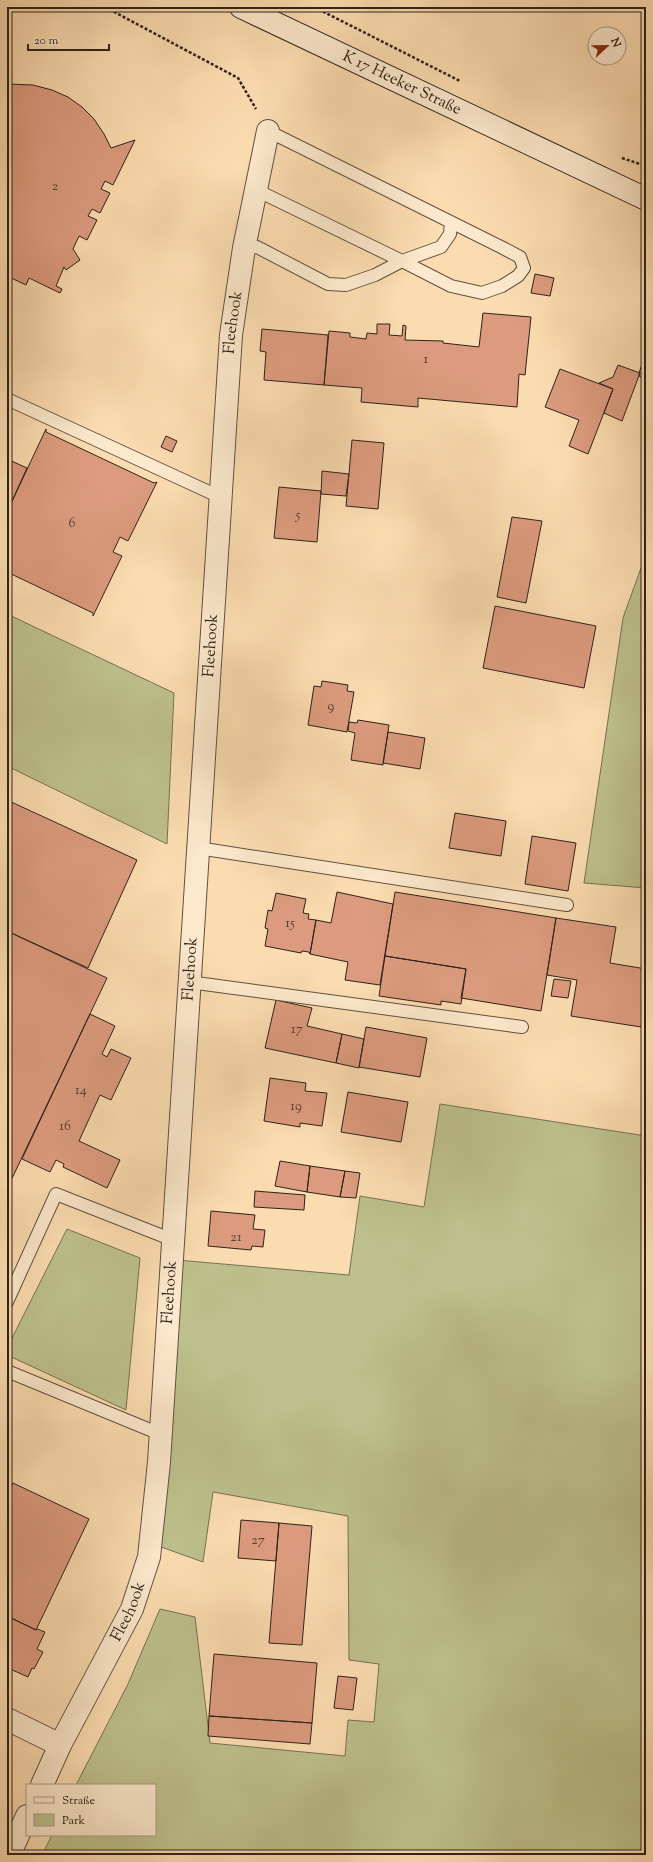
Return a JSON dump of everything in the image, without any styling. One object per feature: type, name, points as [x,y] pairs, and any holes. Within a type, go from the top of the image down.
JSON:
[{"type":"street","name":"K 17 Heeker Straße","points":[[242,7],[646,199]]},
{"type":"street","name":"Fleehook","points":[[42,1784],[60,1745],[132,1609],[149,1557],[160,1434],[231,335],[244,248],[268,131]]},
{"type":"street","points":[[7,1719],[60,1745]]},
{"type":"street","points":[[9,1855],[26,1818]]},
{"type":"lane","points":[[256,190],[451,286],[482,293],[502,286],[518,276],[524,268],[520,257],[268,131]]},
{"type":"lane","points":[[244,248],[257,248],[328,284],[346,285],[375,275],[402,261],[441,247],[450,234],[451,222]]},
{"type":"lane","points":[[7,399],[220,497]]},
{"type":"lane","points":[[198,848],[567,905]]},
{"type":"lane","points":[[189,982],[522,1027]]},
{"type":"lane","points":[[7,1302],[56,1194],[173,1240]]},
{"type":"lane","points":[[7,1371],[160,1434]]},
{"type":"path","points":[[104,7],[238,78],[268,131]]},
{"type":"path","points":[[314,7],[463,82]]},
{"type":"path","points":[[618,157],[646,166]]},
{"type":"green space","points":[[646,554],[646,888],[584,883],[623,618]]},
{"type":"green space","points":[[7,614],[174,693],[167,844],[7,766]]},
{"type":"green space","points":[[440,1104],[646,1136],[646,1855],[42,1855],[52,1836],[156,1836],[156,1784],[77,1784],[128,1684],[160,1609],[195,1617],[210,1743],[345,1756],[348,1720],[374,1722],[379,1664],[349,1660],[348,1516],[213,1492],[203,1562],[161,1547],[177,1260],[349,1275],[360,1196],[424,1207]]},
{"type":"green space","points":[[67,1229],[140,1258],[126,1410],[7,1355],[7,1348]]},
{"type":"building","points":[[7,84],[33,85],[52,90],[68,97],[82,107],[94,119],[111,148],[135,140],[113,185],[105,181],[101,189],[110,193],[100,213],[92,209],[88,216],[97,220],[87,240],[79,236],[73,249],[80,260],[66,270],[64,267],[56,286],[62,289],[60,293],[29,278],[26,285],[7,276],[10,267],[7,266]]},
{"type":"building","points":[[535,274],[554,278],[550,296],[531,293]]},
{"type":"building","points":[[483,313],[531,317],[525,375],[519,374],[517,407],[418,398],[418,407],[361,402],[362,388],[324,385],[329,331],[350,333],[350,337],[366,339],[367,333],[377,334],[377,324],[390,324],[389,335],[402,336],[403,325],[406,326],[405,340],[443,341],[443,343],[479,347]]},
{"type":"building","points":[[262,329],[328,335],[324,385],[264,380],[266,352],[260,351]]},
{"type":"building","points":[[645,355],[646,356],[646,379],[639,376]]},
{"type":"building","points":[[618,365],[640,373],[622,421],[604,413],[613,389],[599,383],[613,377]]},
{"type":"building","points":[[560,369],[613,389],[588,454],[569,446],[579,420],[545,407]]},
{"type":"building","points":[[46,429],[46,432],[154,483],[157,482],[128,541],[120,537],[113,552],[122,556],[93,616],[93,613],[7,572],[7,512]]},
{"type":"building","points":[[166,436],[177,441],[172,452],[161,447]]},
{"type":"building","points":[[352,440],[384,443],[378,509],[346,506]]},
{"type":"building","points":[[7,459],[27,468],[7,512]]},
{"type":"building","points":[[322,471],[349,474],[346,496],[321,494]]},
{"type":"building","points":[[279,487],[321,491],[317,542],[274,538]]},
{"type":"building","points":[[512,517],[542,521],[526,603],[497,597]]},
{"type":"building","points":[[495,606],[596,626],[584,688],[483,668]]},
{"type":"building","points":[[322,681],[348,685],[347,691],[354,692],[347,732],[308,725],[314,686],[321,687]]},
{"type":"building","points":[[358,720],[389,725],[383,765],[351,760],[355,733],[348,731],[349,722],[357,723]]},
{"type":"building","points":[[388,732],[425,738],[420,769],[383,763]]},
{"type":"building","points":[[7,800],[137,860],[88,968],[7,931]]},
{"type":"building","points":[[455,813],[506,821],[501,856],[449,848]]},
{"type":"building","points":[[532,836],[576,843],[568,891],[525,884]]},
{"type":"building","points":[[337,892],[393,904],[380,985],[345,980],[348,962],[310,954],[316,920],[331,923]]},
{"type":"building","points":[[395,892],[556,918],[541,1011],[461,998],[466,969],[385,956]]},
{"type":"building","points":[[276,893],[306,899],[303,913],[309,914],[308,919],[316,920],[310,954],[309,952],[302,951],[301,953],[265,946],[268,929],[265,928],[268,910],[272,911]]},
{"type":"building","points":[[556,918],[616,927],[610,963],[646,969],[646,993],[641,1027],[571,1016],[577,980],[547,975]]},
{"type":"building","points":[[7,931],[107,978],[7,1189]]},
{"type":"building","points":[[385,956],[466,969],[461,1004],[441,1001],[441,1005],[379,996]]},
{"type":"building","points":[[554,979],[571,981],[568,998],[551,996]]},
{"type":"building","points":[[276,1000],[312,1008],[307,1026],[342,1034],[336,1063],[265,1048]]},
{"type":"building","points":[[90,1014],[115,1026],[102,1054],[107,1057],[111,1049],[131,1058],[111,1100],[100,1095],[79,1141],[120,1160],[107,1188],[63,1167],[64,1164],[56,1160],[50,1172],[22,1159]]},
{"type":"building","points":[[366,1027],[427,1038],[420,1077],[359,1067]]},
{"type":"building","points":[[342,1034],[364,1039],[359,1068],[336,1063]]},
{"type":"building","points":[[270,1078],[306,1083],[305,1091],[327,1093],[322,1126],[300,1123],[300,1127],[264,1121]]},
{"type":"building","points":[[348,1092],[408,1102],[401,1142],[341,1132]]},
{"type":"building","points":[[280,1161],[310,1166],[307,1192],[275,1186]]},
{"type":"building","points":[[310,1166],[345,1171],[340,1197],[307,1192]]},
{"type":"building","points":[[345,1171],[360,1173],[356,1198],[340,1197]]},
{"type":"building","points":[[255,1191],[305,1195],[304,1210],[254,1207]]},
{"type":"building","points":[[211,1211],[255,1215],[253,1229],[265,1230],[263,1247],[252,1246],[251,1250],[208,1246]]},
{"type":"building","points":[[13,1483],[89,1519],[36,1630],[7,1616],[7,1496]]},
{"type":"building","points":[[241,1520],[279,1523],[276,1561],[238,1558]]},
{"type":"building","points":[[279,1523],[312,1526],[302,1645],[269,1643]]},
{"type":"building","points":[[7,1616],[36,1630],[45,1632],[37,1649],[43,1652],[34,1669],[32,1668],[28,1677],[8,1668],[7,1669]]},
{"type":"building","points":[[214,1654],[317,1663],[312,1723],[209,1716]]},
{"type":"building","points":[[338,1676],[357,1678],[353,1710],[334,1708]]},
{"type":"building","points":[[209,1716],[312,1723],[310,1744],[208,1736]]}]
